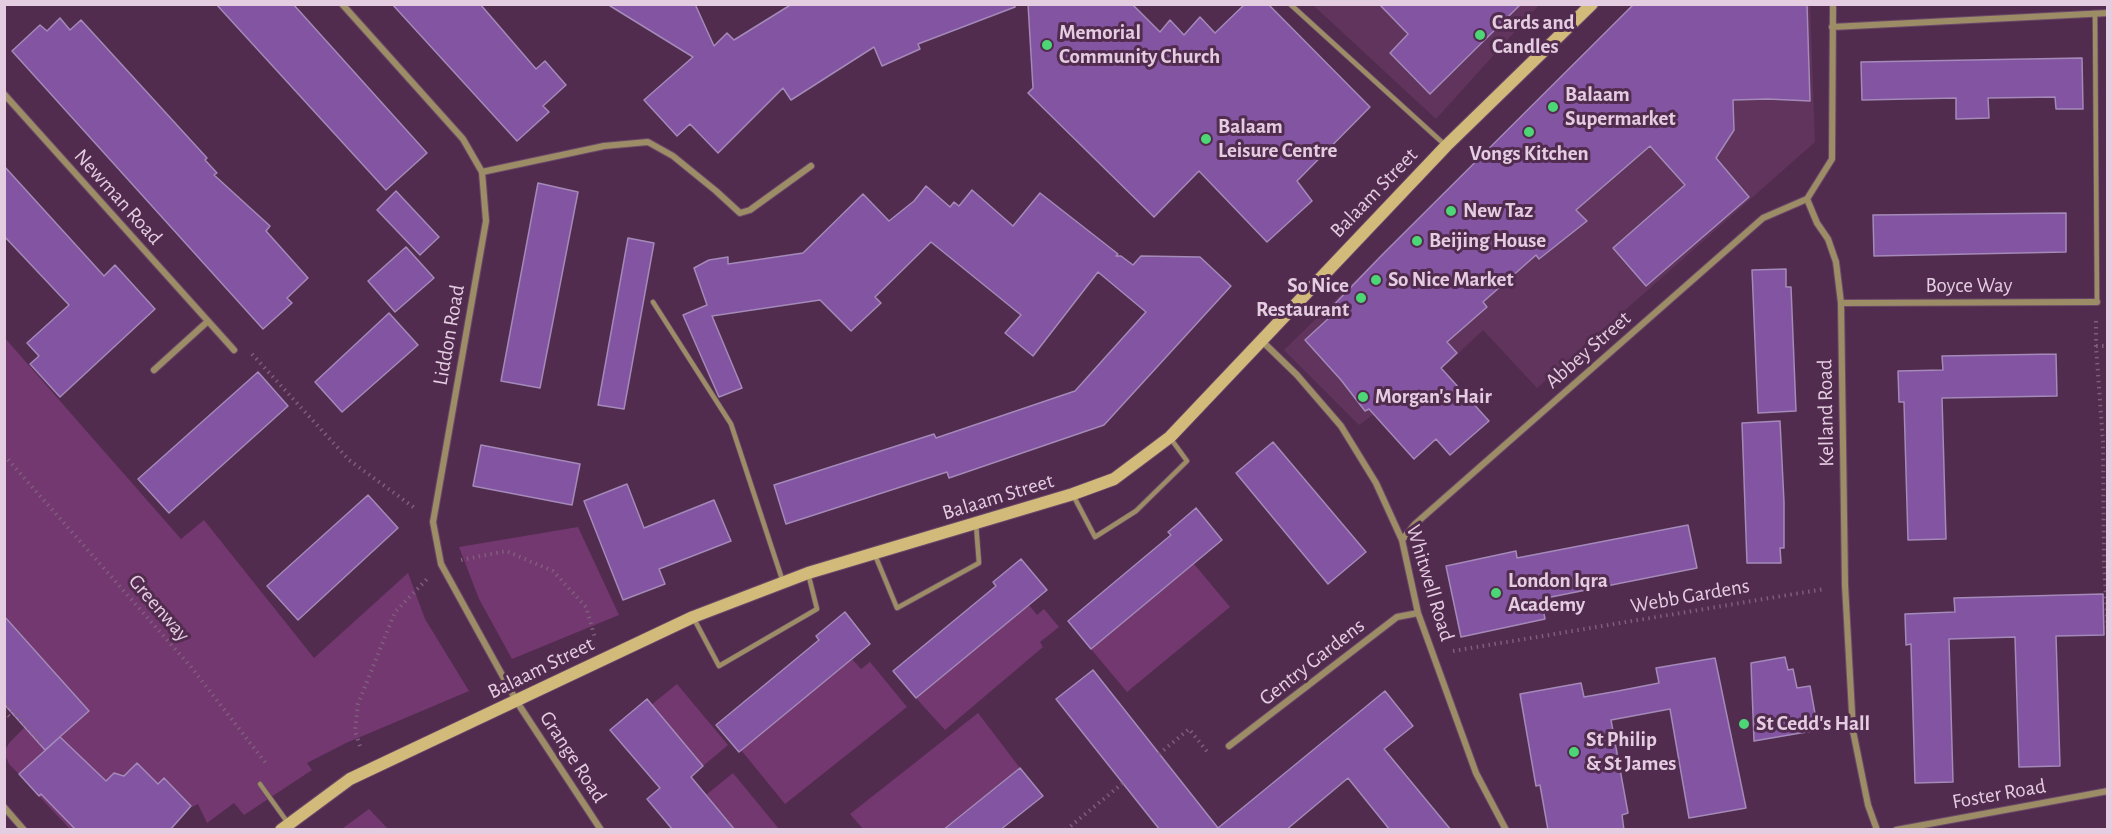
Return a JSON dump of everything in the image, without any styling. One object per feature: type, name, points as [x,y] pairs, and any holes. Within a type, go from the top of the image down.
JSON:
[{"type":"main road","name":"Balaam Street","points":[[288,828],[350,779],[693,617],[808,573],[976,524],[1114,479],[1170,437],[1446,146],[1592,4]]},
{"type":"street","name":"Liddon Road","points":[[342,4],[463,139],[482,172],[486,221],[434,522],[441,564],[517,702]]},
{"type":"street","points":[[2095,4],[2095,13]]},
{"type":"street","points":[[1807,200],[1832,159],[1833,8]]},
{"type":"street","points":[[1832,27],[2108,13]]},
{"type":"street","name":"Newman Road","points":[[4,94],[234,350]]},
{"type":"street","points":[[482,172],[604,146],[648,142],[673,156],[740,213],[750,210],[811,166]]},
{"type":"street","name":"Kelland Road","points":[[1807,200],[1817,223],[1828,239],[1836,262],[1841,303],[1845,585],[1853,731],[1868,805],[1877,830]]},
{"type":"street","name":"Abbey Street","points":[[1402,540],[1415,524],[1763,218],[1807,200]]},
{"type":"street","name":"Boyce Way","points":[[1841,303],[2097,302]]},
{"type":"street","points":[[154,370],[207,322]]},
{"type":"street","name":"Whitwell Road","points":[[1262,341],[1297,375],[1341,426],[1376,483],[1402,540],[1418,613],[1476,773],[1506,830]]},
{"type":"street","name":"Gentry Gardens","points":[[1229,747],[1397,617],[1418,613]]},
{"type":"street","name":"Grange Road","points":[[517,702],[602,830]]},
{"type":"street","name":"Foster Road","points":[[1896,830],[2108,791]]},
{"type":"street","points":[[4,807],[24,830]]},
{"type":"lane","points":[[1290,4],[1446,146]]},
{"type":"lane","points":[[2095,13],[2097,302]]},
{"type":"lane","points":[[653,302],[731,424],[783,582]]},
{"type":"lane","points":[[1073,494],[1095,537],[1136,511],[1187,460],[1170,437]]},
{"type":"lane","points":[[875,553],[897,608],[979,563],[976,524]]},
{"type":"lane","points":[[693,617],[719,666],[816,609],[808,573]]},
{"type":"lane","points":[[260,784],[288,828]]},
{"type":"path","points":[[2097,302],[2096,346],[2103,442],[2104,563],[2108,635]]},
{"type":"path","points":[[2096,346],[2108,346]]},
{"type":"path","points":[[234,350],[241,359],[250,351],[349,460],[434,522]]},
{"type":"path","name":"Greenway","points":[[4,455],[190,667],[275,774]]},
{"type":"path","points":[[360,746],[355,731],[358,704],[395,612],[441,564],[507,551],[553,571],[586,607],[602,661]]},
{"type":"path","name":"Webb Gardens","points":[[1435,655],[1845,585]]},
{"type":"path","points":[[4,701],[44,745]]},
{"type":"path","points":[[4,711],[12,719]]},
{"type":"path","points":[[1159,754],[1189,729],[1213,759]]},
{"type":"path","points":[[1066,830],[1123,783]]},
{"type":"shaded area","points":[[1313,5],[1539,5],[1436,119]]},
{"type":"shaded area","points":[[1636,5],[1810,5],[1815,142],[1537,388],[1483,330],[1427,383],[1398,396],[1359,425],[1284,350]]},
{"type":"shaded area","points":[[4,337],[181,539],[204,520],[314,658],[408,573],[425,619],[469,691],[346,743],[307,763],[312,770],[244,815],[234,803],[207,823],[198,804],[192,807],[164,778],[158,784],[137,763],[124,776],[121,773],[119,775],[114,773],[109,777],[110,783],[76,829],[70,829],[39,796],[59,778],[73,749],[60,737],[89,711],[5,616]]},
{"type":"shaded area","points":[[578,527],[619,615],[512,659],[479,599],[459,547]]},
{"type":"shaded area","points":[[1194,564],[1230,607],[1127,692],[1091,649]]},
{"type":"shaded area","points":[[1029,605],[1037,615],[1044,609],[1059,627],[1040,642],[1043,647],[945,730],[916,698]]},
{"type":"shaded area","points":[[852,659],[861,669],[870,662],[907,707],[785,804],[741,750]]},
{"type":"shaded area","points":[[677,684],[728,745],[703,766],[651,705]]},
{"type":"shaded area","points":[[978,713],[1020,768],[943,829],[863,829],[850,814]]},
{"type":"shaded area","points":[[25,727],[45,750],[19,774],[9,764],[6,748]]},
{"type":"shaded area","points":[[733,773],[779,829],[735,829],[706,795]]},
{"type":"shaded area","points":[[369,809],[388,829],[341,829],[343,828]]},
{"type":"building","points":[[216,4],[293,4],[427,153],[386,190]]},
{"type":"building","points":[[392,4],[480,4],[536,69],[545,61],[566,85],[543,106],[549,112],[517,141]]},
{"type":"building","points":[[607,4],[695,4],[714,46],[727,33],[734,40],[792,4],[1015,4],[1015,7],[918,44],[920,49],[882,66],[874,47],[791,100],[783,88],[718,153],[690,124],[677,136],[644,100],[693,57]]},
{"type":"building","name":"Balaam Leisure Centre","points":[[1028,4],[1132,4],[1160,32],[1170,20],[1184,35],[1200,17],[1215,33],[1245,4],[1268,4],[1370,107],[1297,181],[1312,201],[1267,242],[1199,171],[1154,217],[1028,93],[1033,88]]},
{"type":"building","points":[[1379,4],[1521,4],[1430,94],[1390,53],[1408,34]]},
{"type":"building","points":[[1634,4],[1807,4],[1810,101],[1733,100],[1734,130],[1716,158],[1749,197],[1646,286],[1613,248],[1685,185],[1650,146],[1576,210],[1587,221],[1539,259],[1536,255],[1483,302],[1487,307],[1447,342],[1457,353],[1441,368],[1489,421],[1450,455],[1436,439],[1414,459],[1369,409],[1365,411],[1305,340],[1330,317],[1326,313],[1383,254]]},
{"type":"building","points":[[60,18],[70,30],[81,20],[207,158],[205,160],[217,173],[214,175],[270,226],[266,231],[308,278],[287,298],[292,303],[263,329],[12,51],[40,25],[47,31]]},
{"type":"building","points":[[2082,58],[2083,109],[2056,109],[2055,97],[1988,98],[1989,118],[1956,119],[1956,98],[1862,100],[1861,62]]},
{"type":"building","points":[[4,166],[104,276],[115,265],[155,309],[60,397],[30,364],[39,356],[27,343],[69,305],[4,236]]},
{"type":"building","points":[[538,183],[578,192],[540,388],[501,381]]},
{"type":"building","points":[[926,186],[950,207],[954,202],[959,206],[972,190],[1013,226],[1040,193],[1118,254],[1116,256],[1121,256],[1133,265],[1141,256],[1200,257],[1231,286],[1104,425],[949,478],[947,472],[786,524],[774,485],[934,434],[936,438],[1075,391],[1146,312],[1098,272],[1033,356],[1005,333],[1021,315],[931,242],[875,297],[881,303],[851,331],[820,300],[712,316],[742,388],[719,397],[683,315],[707,305],[694,268],[709,260],[728,257],[728,264],[803,253],[863,194],[889,221],[914,201]]},
{"type":"building","points":[[396,191],[439,237],[420,255],[377,210]]},
{"type":"building","points":[[2066,213],[2066,252],[1874,256],[1873,215]]},
{"type":"building","points":[[628,238],[654,243],[624,409],[598,405]]},
{"type":"building","points":[[406,247],[434,278],[395,312],[368,281]]},
{"type":"building","points":[[1786,269],[1786,287],[1791,287],[1796,411],[1758,413],[1752,270]]},
{"type":"building","points":[[389,313],[418,345],[342,412],[315,382]]},
{"type":"building","points":[[2056,354],[2057,396],[1942,398],[1946,539],[1908,540],[1904,402],[1899,402],[1898,371],[1943,370],[1942,356]]},
{"type":"building","points":[[258,372],[288,406],[169,513],[138,479]]},
{"type":"building","points":[[1780,421],[1784,502],[1784,548],[1780,548],[1781,563],[1747,563],[1742,423]]},
{"type":"building","points":[[1273,442],[1366,552],[1328,584],[1236,473]]},
{"type":"building","points":[[481,445],[580,464],[572,505],[473,486]]},
{"type":"building","points":[[627,484],[644,528],[714,500],[731,541],[659,569],[665,584],[623,600],[584,501]]},
{"type":"building","points":[[368,495],[398,528],[298,620],[267,586]]},
{"type":"building","points":[[1196,508],[1222,540],[1091,649],[1068,621],[1171,535],[1168,532]]},
{"type":"building","points":[[1688,525],[1697,568],[1541,599],[1545,619],[1461,637],[1446,566],[1516,551],[1517,558]]},
{"type":"building","points":[[1021,559],[1047,590],[916,698],[893,671],[996,586],[993,582]]},
{"type":"building","points":[[2103,594],[2104,635],[2056,636],[2060,766],[2019,767],[2015,637],[1949,639],[1953,782],[1915,783],[1911,644],[1906,645],[1905,614],[1955,612],[1954,598]]},
{"type":"building","points":[[845,612],[870,644],[739,752],[716,725],[819,640],[816,636]]},
{"type":"building","points":[[4,616],[89,711],[45,750],[4,704]]},
{"type":"building","points":[[1785,657],[1788,670],[1793,669],[1797,688],[1810,686],[1818,730],[1754,741],[1751,663]]},
{"type":"building","points":[[1715,658],[1746,808],[1689,818],[1670,709],[1611,720],[1628,813],[1622,815],[1624,830],[1548,830],[1540,785],[1536,786],[1520,694],[1581,683],[1584,697],[1618,691],[1659,683],[1656,668]]},
{"type":"building","points":[[1093,670],[1218,828],[1385,691],[1413,726],[1384,749],[1451,830],[1390,830],[1348,778],[1286,830],[1160,830],[1056,699]]},
{"type":"building","points":[[647,699],[703,766],[691,777],[735,830],[673,830],[647,799],[660,788],[610,730]]},
{"type":"building","points":[[60,737],[106,781],[114,773],[124,776],[137,763],[158,784],[164,778],[191,806],[170,830],[76,830],[19,774]]},
{"type":"building","points":[[1020,768],[1043,796],[1000,830],[943,830]]},
{"type":"place","name":"Cards and Candles","points":[[1480,35]]},
{"type":"place","name":"Memorial Community Church","points":[[1047,45]]},
{"type":"place","name":"Balaam Supermarket","points":[[1553,107]]},
{"type":"place","name":"Vongs Kitchen","points":[[1529,132]]},
{"type":"place","name":"Balaam Leisure Centre","points":[[1206,139]]},
{"type":"place","name":"New Taz","points":[[1451,211]]},
{"type":"place","name":"Beijing House","points":[[1417,241]]},
{"type":"place","name":"So Nice Market","points":[[1376,280]]},
{"type":"place","name":"So Nice Restaurant","points":[[1361,298]]},
{"type":"place","name":"Morgan's Hair","points":[[1363,397]]},
{"type":"place","name":"London Iqra Academy","points":[[1496,593]]},
{"type":"place","name":"St Cedd's Hall","points":[[1744,724]]},
{"type":"place","name":"St Philip & St James","points":[[1574,752]]}]
